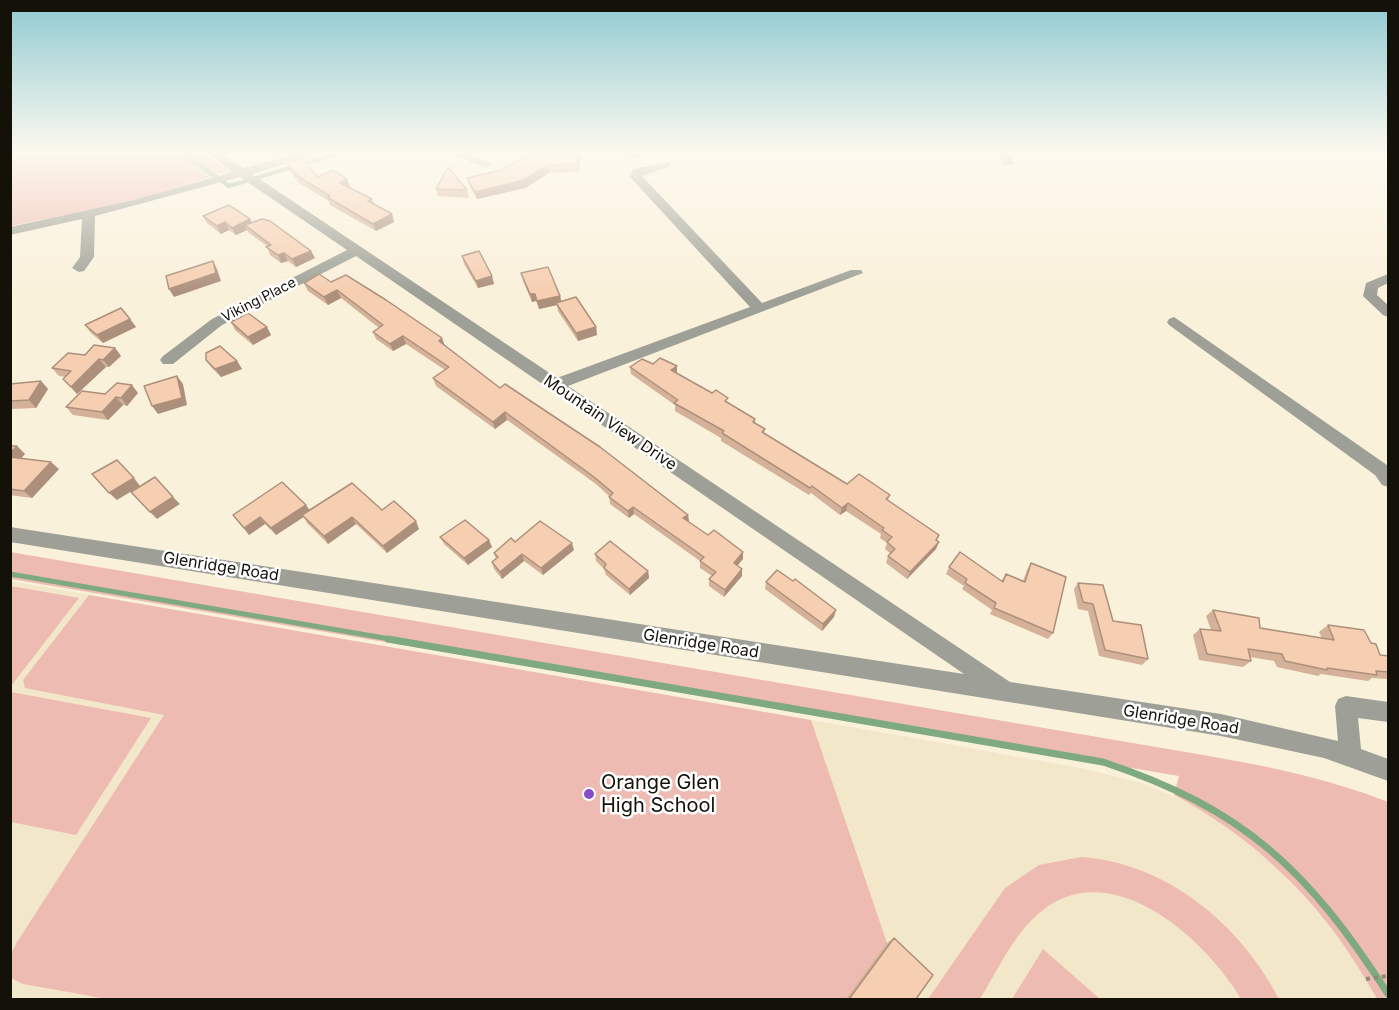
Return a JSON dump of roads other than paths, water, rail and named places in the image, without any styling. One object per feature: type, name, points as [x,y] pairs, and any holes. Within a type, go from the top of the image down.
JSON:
[{"type":"street","points":[[10,231],[89,214],[139,200]]},
{"type":"street","name":"Mountain View Drive","points":[[283,200],[1008,693]]},
{"type":"street","points":[[658,200],[758,307]]},
{"type":"street","points":[[79,268],[87,257],[89,214]]},
{"type":"street","name":"Viking Place","points":[[168,360],[184,345],[217,322],[357,250]]},
{"type":"street","points":[[554,385],[704,330],[758,307],[856,273]]},
{"type":"street","points":[[1389,278],[1371,286],[1370,296],[1389,312]]},
{"type":"street","points":[[1174,322],[1381,471],[1389,480]]},
{"type":"street","name":"Glenridge Road","points":[[10,534],[1221,725],[1324,747],[1389,770]]},
{"type":"street","points":[[1351,757],[1346,706],[1389,712]]},
{"type":"waterway","points":[[10,574],[396,640]]},
{"type":"waterway","points":[[388,639],[1103,762],[1153,780],[1196,801],[1234,823],[1269,849],[1300,878],[1330,912],[1388,994]]},
{"type":"place","name":"Orange Glen High School","points":[[589,794]]}]
